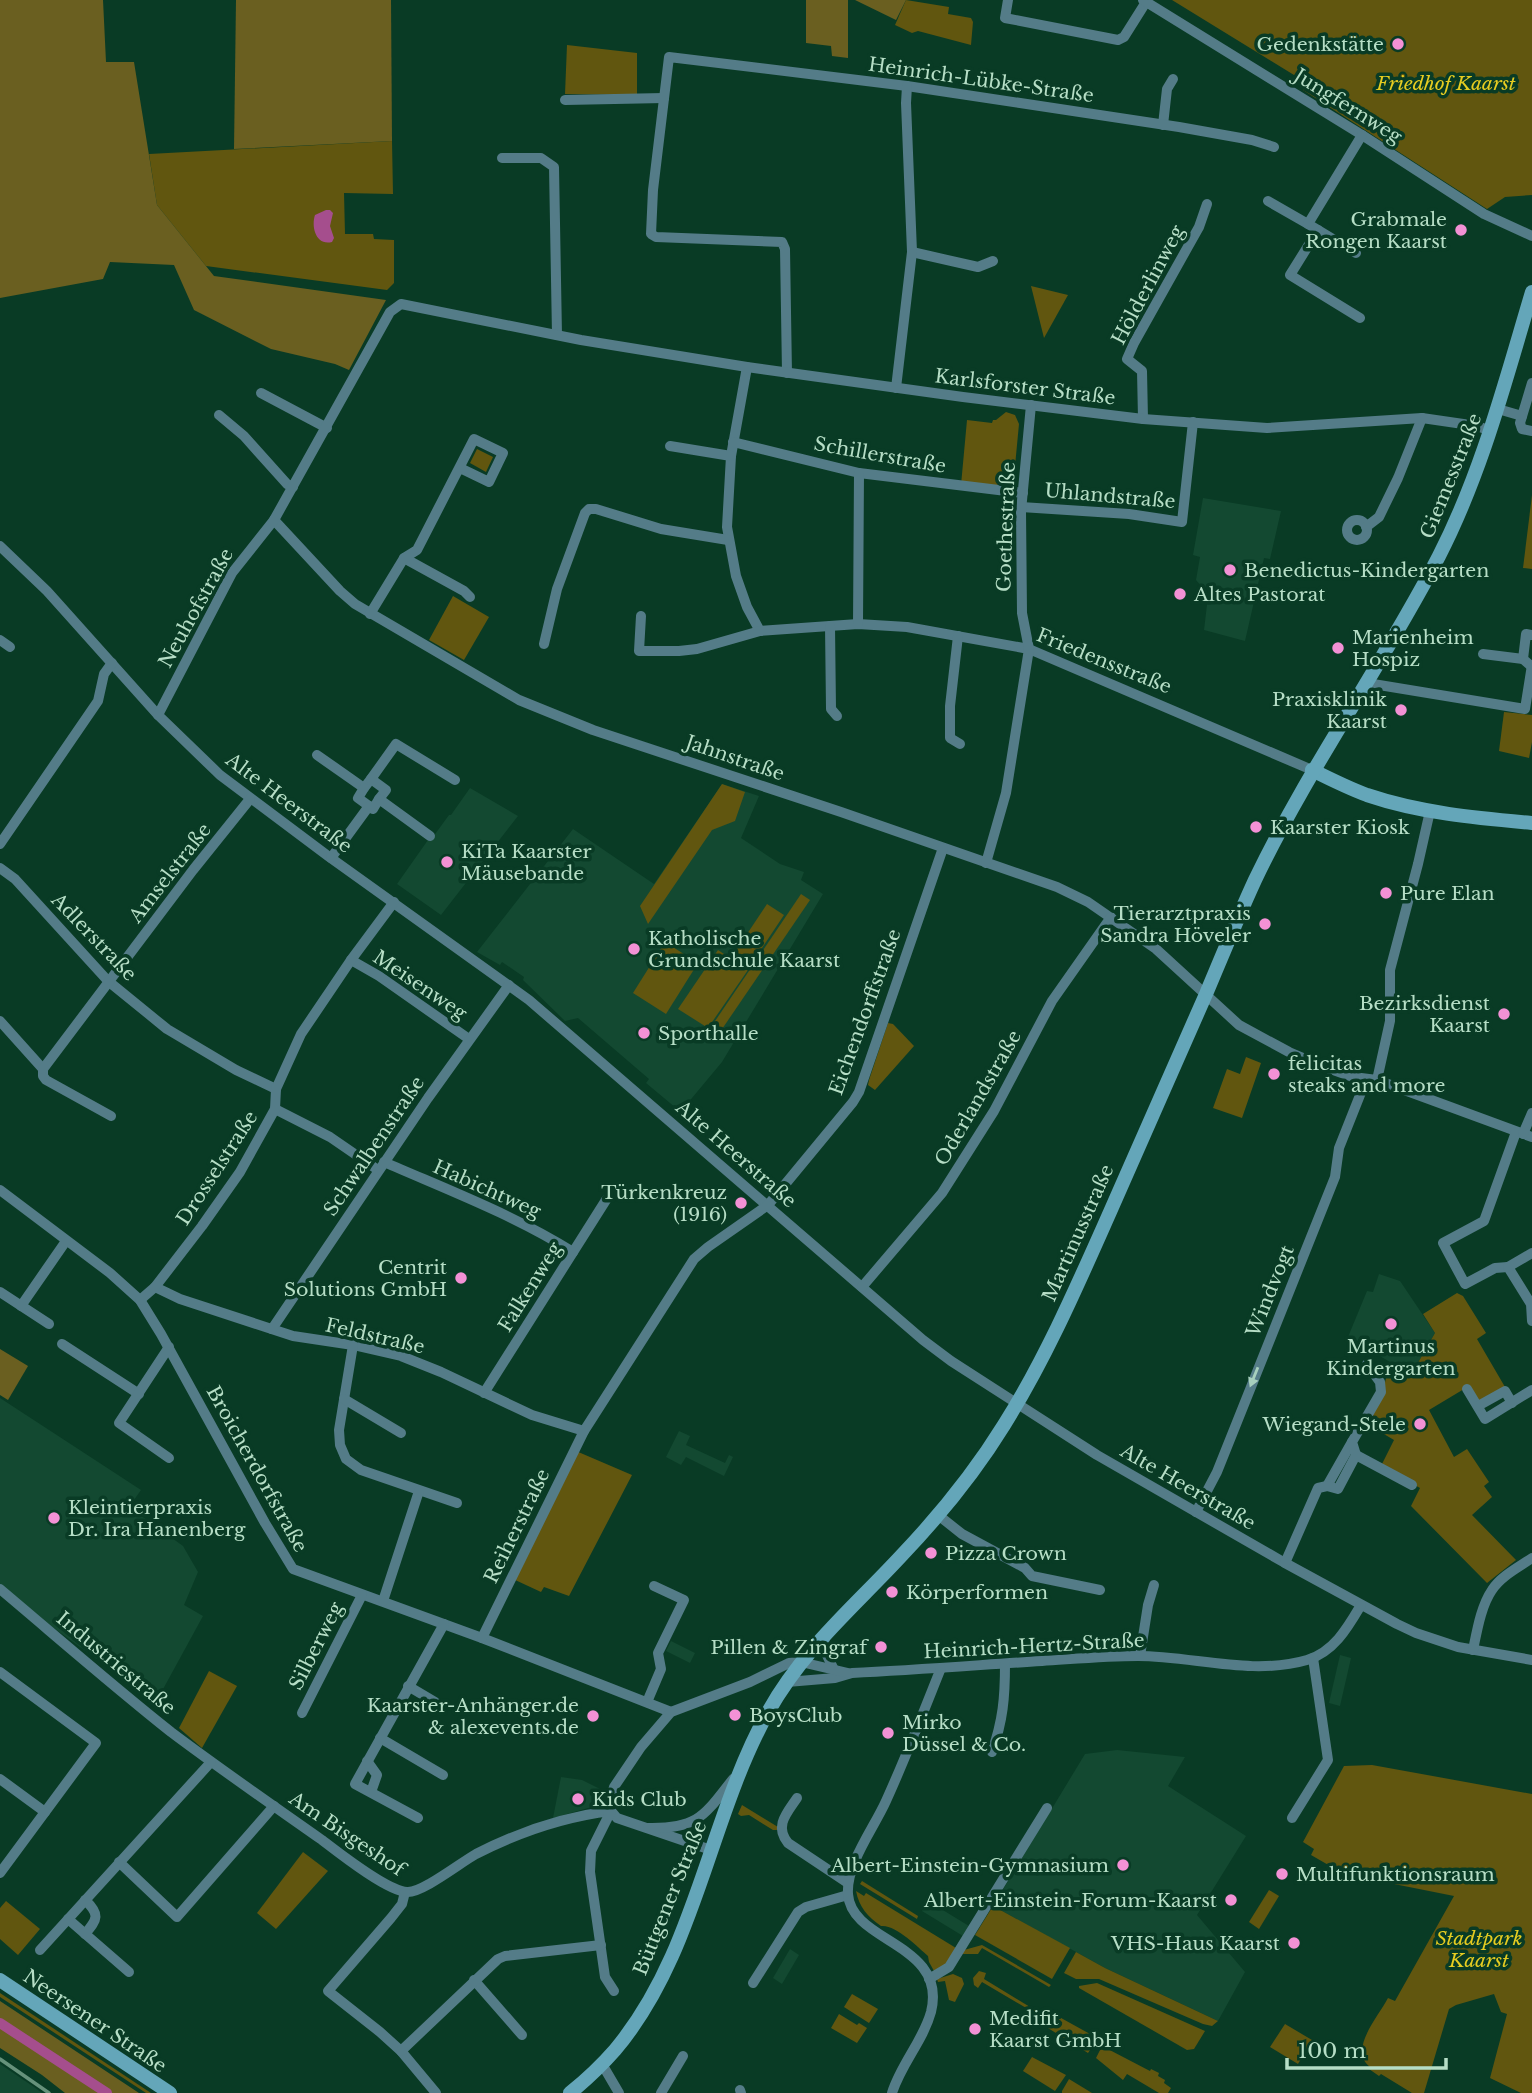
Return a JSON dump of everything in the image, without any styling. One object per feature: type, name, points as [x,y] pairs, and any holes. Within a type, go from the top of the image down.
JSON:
[{"type":"main road","name":"Giemesstraße","points":[[1312,770],[1367,683],[1439,556],[1458,516],[1491,431],[1528,320],[1532,292]]},
{"type":"main road","name":"Friedensstraße","points":[[1312,770],[1364,794],[1430,811],[1532,823]]},
{"type":"main road","name":"Martinusstraße","points":[[801,1662],[824,1633],[902,1555],[937,1515],[990,1447],[1017,1404],[1084,1272],[1252,886],[1312,770]]},
{"type":"main road","name":"Büttgener Straße","points":[[570,2093],[602,2064],[625,2037],[657,1985],[681,1933],[738,1773],[769,1709],[801,1662]]},
{"type":"main road","name":"Neersener Straße","points":[[0,1980],[170,2093]]},
{"type":"street","name":"Jungfernweg","points":[[1008,0],[1005,18],[1118,40],[1124,37],[1145,1],[1484,214],[1532,236]]},
{"type":"street","name":"Heinrich-Lübke-Straße","points":[[664,98],[669,57],[907,86],[1163,125],[1252,140],[1274,147]]},
{"type":"street","points":[[1163,125],[1167,89],[1173,79]]},
{"type":"street","points":[[896,388],[912,252],[907,86]]},
{"type":"street","points":[[565,100],[664,98],[653,190],[651,234],[656,237],[782,243],[785,249],[788,373]]},
{"type":"street","points":[[1308,224],[1362,135]]},
{"type":"street","points":[[502,158],[541,158],[554,167],[557,335]]},
{"type":"street","points":[[1268,201],[1356,253]]},
{"type":"street","name":"Hölderlinweg","points":[[1143,419],[1143,371],[1127,359],[1199,227],[1207,204]]},
{"type":"street","points":[[1318,230],[1290,275],[1360,318]]},
{"type":"street","points":[[912,252],[978,267],[993,261]]},
{"type":"street","name":"Karlsforster Straße","points":[[401,304],[557,335],[747,367],[1143,419],[1279,428],[1422,418],[1477,426],[1491,431]]},
{"type":"street","name":"Neuhofstraße","points":[[158,715],[232,573],[274,520],[390,312],[401,304]]},
{"type":"street","points":[[747,367],[731,456],[727,509],[728,540],[736,576],[747,607],[760,631]]},
{"type":"street","points":[[1532,383],[1520,426],[1532,431]]},
{"type":"street","points":[[261,393],[327,428]]},
{"type":"street","name":"Goethestraße","points":[[986,863],[1006,793],[1029,649],[1021,601],[1021,507],[1031,405]]},
{"type":"street","points":[[1498,409],[1522,416]]},
{"type":"street","points":[[219,415],[237,429],[287,484],[293,487]]},
{"type":"street","points":[[1366,527],[1379,517],[1422,418]]},
{"type":"street","name":"Uhlandstraße","points":[[1021,507],[1129,514],[1182,522],[1193,422]]},
{"type":"street","points":[[370,614],[404,558],[417,550],[474,439],[503,453],[489,482],[460,468]]},
{"type":"street","name":"Schillerstraße","points":[[733,442],[859,473],[1023,493]]},
{"type":"street","points":[[670,446],[731,456]]},
{"type":"street","points":[[858,624],[859,473]]},
{"type":"street","points":[[544,644],[557,589],[585,513],[589,509],[661,529],[728,540]]},
{"type":"street","name":"Jahnstraße","points":[[274,520],[340,591],[370,614],[519,700],[593,730],[1058,887],[1088,902],[1156,949],[1239,1025],[1266,1041],[1322,1066],[1371,1080],[1524,1134]]},
{"type":"street","name":"Alte Heerstraße","points":[[0,546],[47,591],[158,715],[197,754],[250,799],[552,1018],[942,1354],[1067,1437],[1361,1605],[1416,1633],[1436,1640],[1473,1650],[1532,1660]]},
{"type":"street","points":[[404,558],[464,591],[470,597]]},
{"type":"street","name":"Friedensstraße","points":[[641,615],[639,650],[696,649],[760,631],[858,624],[907,626],[1029,649],[1312,770]]},
{"type":"street","points":[[830,626],[831,709],[837,716]]},
{"type":"street","points":[[1367,683],[1525,709],[1528,664],[1526,634],[1532,635]]},
{"type":"street","points":[[958,636],[950,738],[960,744]]},
{"type":"street","points":[[0,640],[10,646]]},
{"type":"street","points":[[1483,654],[1528,664]]},
{"type":"street","points":[[0,844],[99,701],[104,674],[111,663]]},
{"type":"street","points":[[371,779],[386,790],[373,808],[358,798],[371,779],[396,744],[455,780]]},
{"type":"street","points":[[317,755],[364,789]]},
{"type":"street","name":"Amselstraße","points":[[43,1069],[250,799]]},
{"type":"street","points":[[379,799],[430,836]]},
{"type":"street","points":[[331,858],[369,806]]},
{"type":"street","name":"Windvogt","points":[[1196,1512],[1217,1472],[1335,1177],[1339,1148],[1371,1080],[1390,1021],[1390,970],[1430,811]]},
{"type":"street","name":"Eichendorffstraße","points":[[584,1431],[694,1259],[768,1205],[847,1111],[859,1092],[943,848]]},
{"type":"street","name":"Adlerstraße","points":[[0,868],[15,879],[108,981],[167,1029],[236,1070],[276,1089]]},
{"type":"street","name":"Drosselstraße","points":[[140,1300],[155,1287],[240,1172],[275,1110],[276,1089],[301,1034],[394,902]]},
{"type":"street","name":"Oderlandstraße","points":[[862,1287],[943,1193],[994,1111],[1052,1001],[1111,917]]},
{"type":"street","name":"Meisenweg","points":[[351,960],[396,987],[468,1039]]},
{"type":"street","name":"Schwalbenstraße","points":[[272,1329],[468,1039],[509,985]]},
{"type":"street","points":[[0,1021],[43,1069],[46,1080],[111,1116]]},
{"type":"street","points":[[275,1110],[312,1126],[381,1166]]},
{"type":"street","points":[[1532,1112],[1484,1221],[1443,1243],[1465,1284],[1495,1268],[1508,1267],[1532,1253]]},
{"type":"street","name":"Habichtweg","points":[[381,1166],[504,1215],[573,1252]]},
{"type":"street","name":"Broicherdorfstraße","points":[[0,1190],[110,1273],[140,1300],[169,1347],[290,1567],[671,1712]]},
{"type":"street","name":"Falkenweg","points":[[484,1393],[606,1200]]},
{"type":"street","points":[[21,1306],[66,1241]]},
{"type":"street","points":[[1508,1267],[1531,1304],[1532,1321]]},
{"type":"street","name":"Feldstraße","points":[[155,1287],[180,1299],[301,1338],[353,1345],[424,1365],[545,1420],[584,1431]]},
{"type":"street","points":[[0,1292],[49,1324]]},
{"type":"street","points":[[62,1344],[139,1394]]},
{"type":"street","points":[[353,1345],[339,1430],[341,1449],[350,1463],[361,1470],[457,1503]]},
{"type":"street","points":[[169,1347],[120,1423],[169,1458]]},
{"type":"street","points":[[1327,1486],[1381,1392],[1380,1382],[1367,1364]]},
{"type":"street","points":[[1467,1389],[1486,1419],[1532,1390]]},
{"type":"street","points":[[344,1399],[401,1433]]},
{"type":"street","name":"Reiherstraße","points":[[482,1638],[584,1431]]},
{"type":"street","points":[[1352,1442],[1356,1455],[1412,1485]]},
{"type":"street","points":[[1285,1563],[1318,1489],[1327,1486],[1338,1489],[1356,1455]]},
{"type":"street","points":[[383,1601],[419,1491]]},
{"type":"street","points":[[937,1515],[962,1534],[1025,1568],[1032,1576],[1100,1590]]},
{"type":"street","points":[[1473,1650],[1485,1603],[1492,1590],[1501,1580],[1532,1558]]},
{"type":"street","points":[[1140,1656],[1154,1585]]},
{"type":"street","points":[[647,1702],[661,1669],[659,1653],[684,1600],[654,1586]]},
{"type":"street","name":"Industriestraße","points":[[0,1590],[211,1762]]},
{"type":"street","name":"Silberweg","points":[[302,1713],[362,1595]]},
{"type":"street","name":"Heinrich-Hertz-Straße","points":[[801,1662],[852,1673],[1108,1656],[1175,1657],[1256,1666],[1284,1665],[1313,1658],[1338,1641],[1361,1605]]},
{"type":"street","points":[[418,1818],[355,1784],[443,1624]]},
{"type":"street","points":[[824,1633],[825,1651],[834,1670]]},
{"type":"street","points":[[1292,1818],[1328,1760],[1313,1658]]},
{"type":"street","name":"Büttgener Straße","points":[[614,1991],[606,1977],[590,1865],[593,1844],[611,1811],[611,1794],[617,1781],[671,1712],[750,1682],[789,1663],[801,1662]]},
{"type":"street","points":[[992,1752],[1005,1697],[1005,1664]]},
{"type":"street","points":[[892,2093],[931,2012],[932,1992],[929,1979],[913,1957],[861,1919],[852,1908],[848,1883],[855,1861],[889,1796],[941,1668]]},
{"type":"street","points":[[0,1672],[96,1743],[0,1873]]},
{"type":"street","name":"Heinrich-Hertz-Straße","points":[[787,1682],[835,1678],[852,1673]]},
{"type":"street","points":[[408,1686],[435,1702]]},
{"type":"street","points":[[380,1738],[443,1775]]},
{"type":"street","points":[[367,1761],[377,1775],[371,1792]]},
{"type":"street","points":[[40,1950],[211,1762]]},
{"type":"street","name":"Am Bisgeshof","points":[[211,1762],[386,1884],[405,1892],[419,1890],[475,1855],[524,1833],[571,1817],[611,1811]]},
{"type":"street","name":"Büttgener Straße","points":[[648,1828],[679,1827],[696,1821],[706,1813],[738,1773]]},
{"type":"street","points":[[0,1779],[45,1812]]},
{"type":"street","points":[[797,1798],[782,1820],[783,1837],[848,1883]]},
{"type":"street","name":"Am Bisgeshof","points":[[119,1862],[177,1917],[274,1806]]},
{"type":"street","points":[[929,1979],[949,1967],[1047,1808]]},
{"type":"street","points":[[611,1811],[617,1818],[711,1850]]},
{"type":"street","points":[[405,1892],[402,1904],[328,1991],[401,2051],[436,2093]]},
{"type":"street","points":[[753,1983],[798,1912],[806,1907],[848,1895]]},
{"type":"street","points":[[85,1900],[96,1915],[94,1924],[85,1934]]},
{"type":"street","points":[[68,1919],[129,1972]]},
{"type":"street","points":[[401,2051],[491,1964],[505,1956],[601,1945]]},
{"type":"street","points":[[474,1980],[522,2035]]},
{"type":"street","points":[[661,2093],[683,2056]]},
{"type":"street","points":[[602,2064],[619,2093]]},
{"type":"shaded area","points":[[0,0],[103,0],[106,62],[134,62],[157,205],[214,276],[386,300],[349,370],[335,364],[271,349],[194,310],[174,265],[110,262],[103,279],[0,298]]},
{"type":"shaded area","points":[[236,0],[391,0],[392,141],[234,149]]},
{"type":"shaded area","points":[[806,0],[848,0],[848,58],[832,56],[831,46],[806,43]]},
{"type":"shaded area","points":[[855,0],[906,0],[896,20]]},
{"type":"shaded area","points":[[326,210],[333,213],[330,226],[334,238],[332,242],[322,241],[314,230],[315,215]]},
{"type":"shaded area","name":"Benedictus-Kindergarten","points":[[1203,498],[1281,511],[1270,559],[1264,558],[1245,641],[1204,630],[1209,588],[1202,587],[1196,580],[1200,557],[1193,555]]},
{"type":"shaded area","name":"Katholische Grundschule Kaarst","points":[[722,784],[759,796],[741,838],[780,864],[804,872],[801,880],[823,894],[722,1062],[677,1116],[673,1112],[676,1108],[646,1083],[649,1079],[578,1018],[565,1021],[523,980],[524,977],[502,962],[500,965],[477,952],[573,829],[654,884]]},
{"type":"shaded area","name":"KiTa Kaarster Mäusebande","points":[[470,788],[518,816],[441,915],[397,884]]},
{"type":"shaded area","name":"Martinus Kindergarten","points":[[1379,1274],[1400,1281],[1435,1333],[1415,1368],[1390,1362],[1348,1337],[1367,1291],[1373,1292]]},
{"type":"shaded area","points":[[0,1349],[28,1366],[8,1400],[0,1395]]},
{"type":"shaded area","points":[[0,1398],[141,1490],[129,1507],[183,1546],[198,1572],[184,1605],[203,1616],[156,1702],[0,1589]]},
{"type":"shaded area","points":[[679,1431],[690,1436],[686,1445],[725,1463],[729,1455],[733,1457],[724,1476],[686,1457],[681,1465],[666,1457]]},
{"type":"shaded area","points":[[671,1641],[695,1653],[690,1663],[666,1651]]},
{"type":"shaded area","points":[[1340,1655],[1351,1658],[1340,1706],[1329,1703]]},
{"type":"shaded area","name":"Albert-Einstein-Gymnasium","points":[[1117,1750],[1185,1757],[1168,1786],[1246,1836],[1197,1915],[1245,1972],[1218,2021],[1105,1968],[993,1906],[1085,1754]]},
{"type":"shaded area","name":"Kids Club","points":[[561,1777],[582,1780],[604,1791],[595,1806],[553,1818]]},
{"type":"shaded area","points":[[928,1901],[969,1926],[963,1936],[922,1911]]},
{"type":"shaded area","points":[[790,1949],[799,1955],[782,1984],[773,1978]]},
{"type":"shaded area","points":[[0,2001],[139,2093],[65,2093],[0,2048]]},
{"type":"shaded area","points":[[0,2064],[34,2087],[42,2093],[0,2093]]},
{"type":"green space","points":[[906,0],[949,7],[948,14],[971,18],[971,45],[918,31],[912,33],[895,25]]},
{"type":"green space","name":"Friedhof Kaarst","points":[[1172,0],[1532,0],[1532,195],[1505,197],[1487,209],[1303,90],[1307,83]]},
{"type":"green space","points":[[567,45],[637,53],[637,95],[565,94]]},
{"type":"green space","points":[[392,141],[393,194],[344,193],[345,234],[373,234],[374,239],[394,240],[394,283],[387,290],[206,266],[157,205],[149,154]]},
{"type":"green space","points":[[1031,286],[1068,295],[1044,338]]},
{"type":"green space","points":[[1006,412],[1015,415],[1019,424],[1013,487],[961,485],[967,420],[992,423]]},
{"type":"green space","points":[[477,449],[493,457],[486,472],[470,463]]},
{"type":"green space","points":[[1532,495],[1532,569],[1523,568]]},
{"type":"green space","points":[[453,596],[489,617],[464,660],[429,640]]},
{"type":"green space","points":[[1504,712],[1532,715],[1529,758],[1499,751]]},
{"type":"green space","points":[[722,784],[745,792],[735,821],[712,830],[648,924],[640,906]]},
{"type":"green space","points":[[801,894],[810,900],[718,1035],[709,1030]]},
{"type":"green space","points":[[767,904],[784,915],[750,966],[733,955]]},
{"type":"green space","points":[[665,942],[698,963],[666,1014],[633,993]]},
{"type":"green space","points":[[718,950],[748,970],[708,1028],[678,1009]]},
{"type":"green space","points":[[888,1023],[893,1024],[914,1046],[875,1090],[868,1085]]},
{"type":"green space","points":[[1246,1057],[1261,1063],[1242,1118],[1213,1108],[1227,1069],[1240,1074]]},
{"type":"green space","points":[[1457,1293],[1463,1296],[1486,1333],[1477,1339],[1505,1387],[1479,1402],[1469,1386],[1429,1410],[1454,1457],[1467,1449],[1489,1482],[1484,1486],[1492,1497],[1472,1515],[1516,1560],[1487,1583],[1411,1506],[1420,1488],[1381,1466],[1394,1440],[1367,1424],[1381,1399],[1390,1362],[1415,1368],[1435,1333],[1423,1314]]},
{"type":"green space","points":[[576,1451],[632,1475],[569,1596],[544,1587],[541,1592],[513,1579]]},
{"type":"green space","points":[[209,1671],[237,1686],[202,1748],[179,1728]]},
{"type":"green space","name":"Stadtpark Kaarst","points":[[1372,1765],[1532,1794],[1532,2093],[1521,2093],[1490,2078],[1507,2014],[1501,2012],[1494,1994],[1449,2009],[1424,2093],[1412,2093],[1381,2074],[1379,2076],[1369,2069],[1364,2060],[1363,2043],[1367,2033],[1388,1998],[1395,2001],[1454,1896],[1344,1874],[1311,1855],[1314,1849],[1303,1842],[1344,1766]]},
{"type":"green space","points":[[742,1805],[778,1827],[778,1830],[773,1830],[749,1815],[738,1814]]},
{"type":"green space","points":[[303,1852],[328,1871],[276,1929],[257,1913]]},
{"type":"green space","points":[[862,1881],[918,1916],[917,1919],[860,1884]]},
{"type":"green space","points":[[1269,1890],[1279,1896],[1259,1929],[1249,1922]]},
{"type":"green space","points":[[856,1891],[864,1896],[866,1893],[956,1948],[946,1965],[934,1971],[928,1956],[912,1942],[899,1932],[881,1926],[868,1915],[859,1902]]},
{"type":"green space","points":[[6,1901],[40,1929],[18,1955],[0,1939],[0,1908]]},
{"type":"green space","points":[[993,1906],[1070,1948],[1052,1979],[975,1935]]},
{"type":"green space","points":[[982,1945],[1051,1985],[1049,1987],[982,1948],[978,1954],[962,1954],[964,1950]]},
{"type":"green space","points":[[1076,1952],[1218,2021],[1212,2026],[1203,2024],[1099,1979],[1076,1979],[1064,1973]]},
{"type":"green space","points":[[979,1971],[986,1973],[984,1979],[1035,2010],[1033,2012],[982,1982],[978,1988],[974,1985],[973,1978]]},
{"type":"green space","points":[[953,1974],[962,1978],[964,1984],[955,2002],[949,2000],[945,1981],[938,1982],[937,1979]]},
{"type":"green space","points":[[1097,1983],[1205,2031],[1194,2049],[1187,2050],[1079,1988]]},
{"type":"green space","points":[[0,1993],[151,2093],[146,2093],[0,1997]]},
{"type":"green space","points":[[852,1994],[878,2009],[869,2023],[844,2007]]},
{"type":"green space","points":[[1043,2008],[1097,2040],[1088,2053],[1035,2020]]},
{"type":"green space","points":[[839,2014],[867,2028],[857,2043],[831,2028]]},
{"type":"green space","points":[[1285,2024],[1312,2040],[1298,2064],[1270,2047]]},
{"type":"green space","points":[[1102,2046],[1159,2073],[1158,2076],[1171,2088],[1168,2093],[1159,2093],[1127,2074],[1123,2080],[1096,2058]]},
{"type":"green space","points":[[1032,2057],[1066,2075],[1055,2091],[1023,2071]]},
{"type":"green space","points":[[1069,2079],[1092,2093],[1062,2093]]},
{"type":"waterway","points":[[0,2023],[107,2093]]},
{"type":"railway","points":[[0,2059],[49,2093]]},
{"type":"place","name":"Gedenkstätte","points":[[1398,44]]},
{"type":"place","name":"Grabmale Rongen Kaarst","points":[[1461,230]]},
{"type":"place","name":"Benedictus-Kindergarten","points":[[1230,570]]},
{"type":"place","name":"Altes Pastorat","points":[[1180,594]]},
{"type":"place","name":"Marienheim Hospiz","points":[[1338,648]]},
{"type":"place","name":"Praxisklinik Kaarst","points":[[1401,710]]},
{"type":"place","name":"Kaarster Kiosk","points":[[1256,827]]},
{"type":"place","name":"KiTa Kaarster Mäusebande","points":[[447,862]]},
{"type":"place","name":"Pure Elan","points":[[1386,893]]},
{"type":"place","name":"Tierarztpraxis Sandra Höveler","points":[[1265,924]]},
{"type":"place","name":"Katholische Grundschule Kaarst","points":[[634,949]]},
{"type":"place","name":"Bezirksdienst Kaarst","points":[[1504,1014]]},
{"type":"place","name":"Sporthalle","points":[[644,1033]]},
{"type":"place","name":"felicitas steaks and more","points":[[1274,1074]]},
{"type":"place","name":"Türkenkreuz (1916)","points":[[741,1203]]},
{"type":"place","name":"Centrit Solutions GmbH","points":[[461,1278]]},
{"type":"place","name":"Martinus Kindergarten","points":[[1391,1324]]},
{"type":"place","name":"Wiegand-Stele","points":[[1420,1424]]},
{"type":"place","name":"Kleintierpraxis Dr. Ira Hanenberg","points":[[54,1518]]},
{"type":"place","name":"Pizza Crown","points":[[931,1553]]},
{"type":"place","name":"Körperformen","points":[[892,1592]]},
{"type":"place","name":"Pillen & Zingraf","points":[[881,1647]]},
{"type":"place","name":"BoysClub","points":[[735,1715]]},
{"type":"place","name":"Kaarster-Anhänger.de & alexevents.de","points":[[593,1716]]},
{"type":"place","name":"Mirko Düssel & Co.","points":[[888,1733]]},
{"type":"place","name":"Kids Club","points":[[578,1799]]},
{"type":"place","name":"Albert-Einstein-Gymnasium","points":[[1123,1865]]},
{"type":"place","name":"Multifunktionsraum","points":[[1282,1874]]},
{"type":"place","name":"Albert-Einstein-Forum-Kaarst","points":[[1231,1900]]},
{"type":"place","name":"VHS-Haus Kaarst","points":[[1294,1943]]},
{"type":"place","name":"Medifit Kaarst GmbH","points":[[975,2029]]}]
